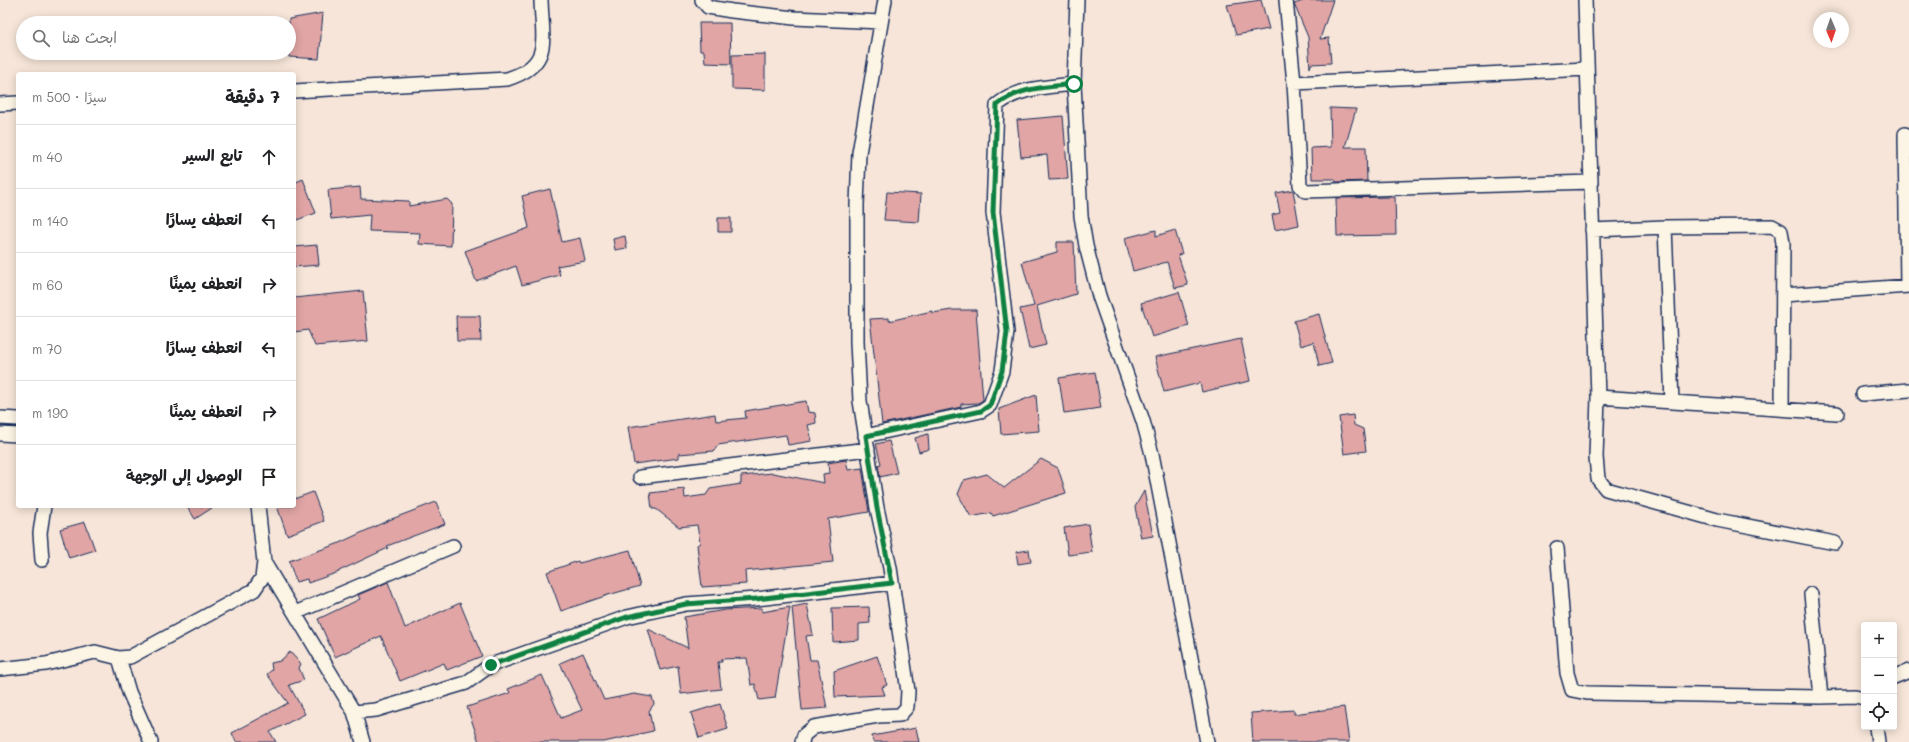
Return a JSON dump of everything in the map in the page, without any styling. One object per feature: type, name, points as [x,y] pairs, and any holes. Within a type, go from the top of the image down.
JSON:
[{"type":"street","points":[[296,91],[507,79],[522,75],[535,65],[542,51],[541,0]]},
{"type":"street","points":[[702,0],[708,7],[732,11],[794,18],[880,22]]},
{"type":"street","points":[[802,742],[804,735],[814,727],[878,716],[900,715],[907,707],[908,691],[892,583],[877,508],[860,401],[857,342],[857,205],[859,153],[880,22],[885,0]]},
{"type":"street","points":[[1077,0],[1074,84],[1081,216],[1086,246],[1099,296],[1143,421],[1152,454],[1207,742]]},
{"type":"street","points":[[1286,0],[1294,84],[1300,185],[1305,191],[1591,182]]},
{"type":"street","points":[[1585,0],[1598,397],[1596,457],[1598,479],[1606,490],[1717,520],[1835,543]]},
{"type":"street","points":[[1294,84],[1587,69]]},
{"type":"street","points":[[640,477],[866,442],[981,411],[990,405],[1002,371],[1007,332],[993,212],[997,105],[1007,97],[1020,91],[1074,84]]},
{"type":"street","points":[[0,104],[16,103]]},
{"type":"street","points":[[1783,295],[1908,286],[1905,134]]},
{"type":"street","points":[[1592,230],[1665,227],[1772,226],[1781,231],[1783,243],[1782,409]]},
{"type":"street","points":[[1665,227],[1672,402]]},
{"type":"street","points":[[1863,394],[1909,390]]},
{"type":"street","points":[[1598,397],[1837,413]]},
{"type":"street","points":[[0,418],[16,419]]},
{"type":"street","points":[[0,434],[16,435]]},
{"type":"street","points":[[42,560],[40,533],[44,508]]},
{"type":"street","points":[[0,669],[46,664],[95,652],[119,658],[130,657],[254,590],[262,578],[264,562],[258,508]]},
{"type":"street","points":[[295,613],[453,546]]},
{"type":"street","points":[[1557,548],[1567,673],[1572,690],[1587,694],[1821,697],[1855,696],[1861,697]]},
{"type":"street","points":[[264,562],[354,712],[363,742]]},
{"type":"street","points":[[354,712],[376,710],[466,682],[491,665],[627,617],[686,604],[756,599],[892,583]]},
{"type":"street","points":[[1811,594],[1821,697]]},
{"type":"street","points":[[119,658],[125,682],[151,742]]},
{"type":"street","points":[[1897,675],[1909,671]]},
{"type":"street","points":[[1876,730],[1878,742]]},
{"type":"building","points":[[1261,0],[1269,29],[1236,35],[1227,5]]},
{"type":"building","points":[[1306,0],[1333,0],[1320,39],[1329,38],[1331,63],[1311,64],[1310,68],[1308,37],[1294,4]]},
{"type":"building","points":[[323,13],[319,59],[296,57],[296,18]]},
{"type":"building","points":[[699,23],[730,23],[731,64],[705,63],[704,51],[700,51]]},
{"type":"building","points":[[765,54],[765,90],[732,89],[732,55]]},
{"type":"building","points":[[1330,108],[1356,109],[1345,147],[1366,147],[1367,181],[1336,182],[1335,179],[1312,179],[1311,148],[1331,147]]},
{"type":"building","points":[[1063,116],[1068,179],[1049,180],[1047,155],[1021,157],[1017,120]]},
{"type":"building","points":[[303,179],[316,213],[296,220],[296,182]]},
{"type":"building","points":[[360,187],[361,199],[409,201],[409,206],[447,199],[452,204],[451,246],[419,244],[420,233],[369,231],[370,215],[331,219],[328,190]]},
{"type":"building","points":[[550,189],[562,242],[580,238],[585,261],[557,266],[560,275],[522,285],[516,266],[476,281],[465,251],[529,228],[522,196]]},
{"type":"building","points":[[1293,190],[1299,225],[1275,230],[1272,215],[1280,213],[1276,193]]},
{"type":"building","points":[[887,192],[921,194],[919,222],[884,220]]},
{"type":"building","points":[[1395,197],[1396,235],[1337,236],[1336,198]]},
{"type":"building","points":[[718,218],[731,218],[731,232],[718,232]]},
{"type":"building","points":[[1156,230],[1156,236],[1175,230],[1182,254],[1178,255],[1188,285],[1175,288],[1167,262],[1133,271],[1125,238]]},
{"type":"building","points":[[625,236],[627,248],[615,250],[613,239]]},
{"type":"building","points":[[1057,242],[1074,242],[1076,294],[1037,306],[1046,345],[1029,349],[1020,309],[1034,306],[1022,262],[1057,252]]},
{"type":"building","points":[[317,245],[319,265],[296,267],[296,247]]},
{"type":"building","points":[[363,291],[368,341],[315,346],[308,330],[296,332],[296,298]]},
{"type":"building","points":[[1179,292],[1189,326],[1152,337],[1141,303]]},
{"type":"building","points":[[952,310],[976,310],[983,400],[978,403],[961,404],[961,407],[882,424],[870,319],[889,318],[889,321],[932,311],[932,313]]},
{"type":"building","points":[[1319,314],[1332,363],[1319,366],[1314,342],[1301,346],[1294,321]]},
{"type":"building","points":[[456,316],[480,316],[481,341],[457,341]]},
{"type":"building","points":[[1241,339],[1250,381],[1202,392],[1200,383],[1164,392],[1155,357]]},
{"type":"building","points":[[1095,372],[1101,408],[1064,413],[1059,378]]},
{"type":"building","points":[[1036,395],[1039,431],[1001,434],[999,409]]},
{"type":"building","points":[[806,401],[808,412],[815,413],[816,423],[808,425],[812,441],[788,445],[786,435],[718,445],[714,451],[679,454],[679,458],[634,464],[628,427],[715,414],[716,421],[746,418],[745,411]]},
{"type":"building","points":[[1353,415],[1354,425],[1363,429],[1366,451],[1344,454],[1339,417]]},
{"type":"building","points":[[928,434],[929,449],[919,452],[915,438]]},
{"type":"building","points":[[889,441],[897,473],[880,477],[878,465],[881,464],[876,444]]},
{"type":"building","points":[[1041,459],[1058,468],[1066,493],[993,516],[991,513],[971,517],[958,494],[964,480],[987,474],[1004,488]]},
{"type":"building","points":[[846,460],[848,470],[862,468],[869,512],[828,519],[833,562],[745,571],[746,584],[702,587],[697,545],[700,543],[697,525],[679,527],[656,509],[652,509],[650,493],[684,489],[685,498],[706,495],[710,489],[741,484],[741,476],[773,473],[824,483],[823,474],[829,473],[828,463]]},
{"type":"building","points":[[1144,491],[1153,536],[1141,538],[1135,507]]},
{"type":"building","points":[[313,492],[324,521],[287,535],[278,508],[296,508],[296,498]]},
{"type":"building","points":[[436,502],[445,524],[387,546],[388,548],[339,572],[308,583],[307,579],[296,582],[289,561],[337,544],[389,520]]},
{"type":"building","points":[[188,508],[212,508],[195,519]]},
{"type":"building","points":[[85,522],[95,550],[69,558],[60,529]]},
{"type":"building","points":[[1088,524],[1092,552],[1068,555],[1064,528]]},
{"type":"building","points":[[630,550],[640,586],[561,611],[547,572],[578,561],[579,563]]},
{"type":"building","points":[[1029,550],[1031,562],[1018,564],[1016,552]]},
{"type":"building","points":[[388,582],[405,628],[460,603],[482,656],[447,670],[444,663],[400,681],[381,636],[335,657],[318,619],[360,599],[358,595]]},
{"type":"building","points":[[807,604],[813,635],[806,636],[810,660],[817,660],[827,708],[802,710],[792,607]]},
{"type":"building","points":[[790,607],[775,698],[759,700],[755,684],[751,685],[747,658],[721,659],[722,662],[718,662],[721,689],[681,694],[678,666],[660,670],[648,629],[688,648],[684,617],[725,610],[762,608],[762,612]]},
{"type":"building","points":[[869,607],[870,623],[859,624],[859,640],[833,642],[832,608]]},
{"type":"building","points":[[290,652],[301,664],[299,668],[304,680],[289,685],[305,714],[270,732],[276,742],[236,742],[232,733],[288,703],[267,674],[272,670],[271,663],[280,661]]},
{"type":"building","points":[[583,653],[604,700],[634,694],[652,697],[654,704],[649,711],[653,731],[604,742],[479,742],[467,707],[510,693],[508,689],[542,675],[561,718],[582,710],[560,663]]},
{"type":"building","points":[[877,656],[887,685],[882,687],[885,695],[835,697],[834,671]]},
{"type":"building","points":[[720,704],[728,729],[699,738],[691,713]]},
{"type":"building","points":[[1344,707],[1349,742],[1253,742],[1251,713],[1294,710],[1294,714]]},
{"type":"building","points":[[916,728],[919,742],[873,742],[872,736]]},
{"type":"route","points":[[491,665],[627,617],[686,604],[756,599],[892,583],[877,508],[866,436],[981,411],[990,405],[1002,371],[1007,332],[993,212],[997,105],[1007,97],[1020,91],[1074,84]]}]
